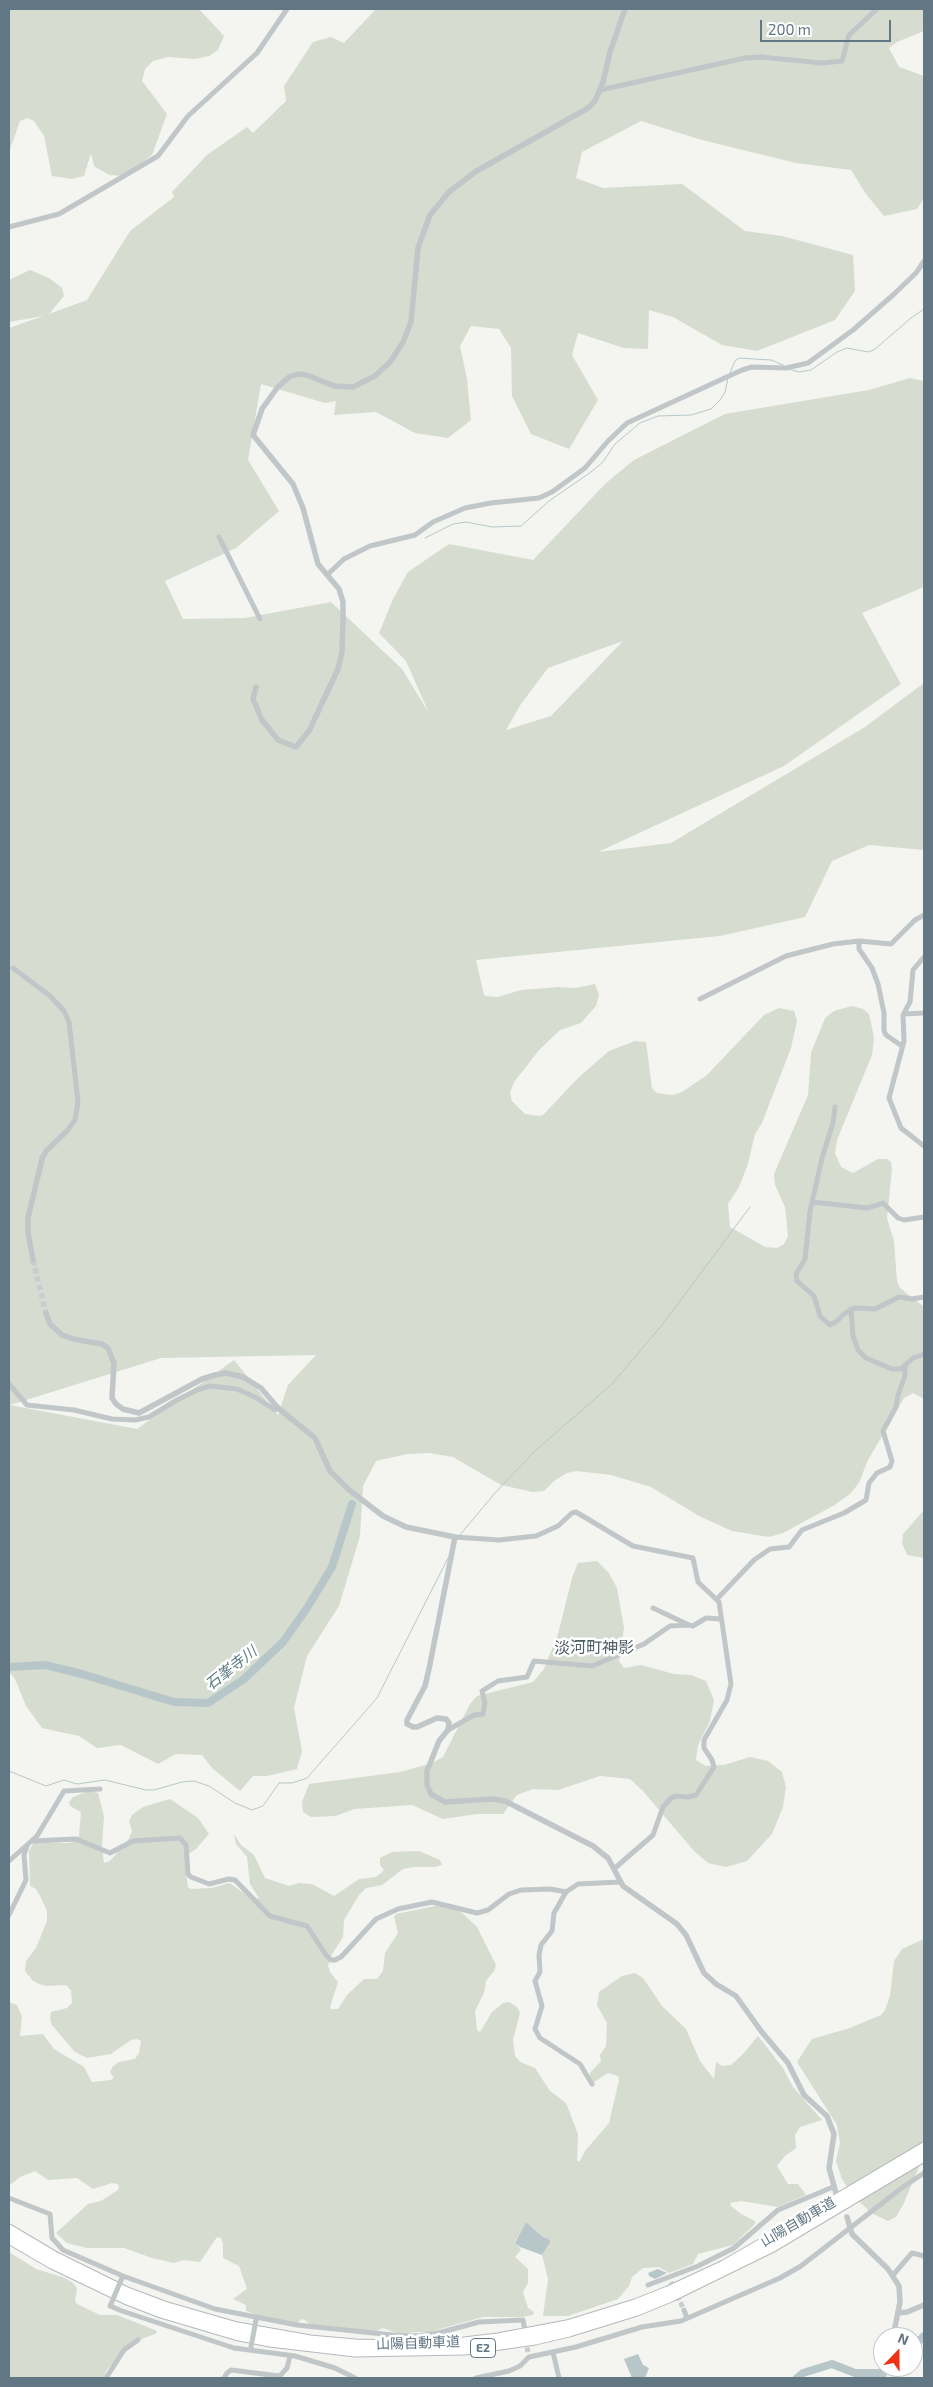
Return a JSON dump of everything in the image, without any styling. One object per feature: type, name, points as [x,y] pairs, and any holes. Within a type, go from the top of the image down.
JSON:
[{"type":"highway","name":"山陽自動車道","points":[[9,2239],[21,2242],[127,2292],[164,2306],[237,2327],[300,2339],[356,2344],[392,2346],[464,2342],[498,2338],[567,2324],[635,2304],[668,2291],[769,2240],[924,2147]]},
{"type":"highway","name":"山陽自動車道","points":[[9,2229],[21,2242],[88,2282],[162,2313],[236,2334],[270,2342],[355,2352],[465,2350],[535,2340],[569,2332],[637,2311],[671,2297],[773,2247],[924,2157]]},
{"type":"street","points":[[9,227],[59,214],[158,156],[167,147],[188,116],[257,53],[287,9]]},
{"type":"street","points":[[256,687],[253,699],[262,720],[278,740],[296,747],[309,731],[321,708],[338,669],[342,652],[343,602],[339,589],[318,564],[303,508],[292,484],[253,435],[262,409],[277,388],[289,377],[298,374],[307,375],[334,386],[347,388],[362,384],[382,370],[396,354],[411,322],[418,248],[430,215],[449,192],[475,172],[588,108],[595,101],[625,9]]},
{"type":"street","points":[[600,90],[745,58],[761,57],[822,63],[842,61],[849,35],[877,9]]},
{"type":"street","points":[[327,574],[344,559],[370,546],[415,534],[433,522],[465,508],[539,498],[552,492],[586,468],[608,442],[628,423],[742,370],[752,367],[786,368],[808,363],[893,295],[916,273],[924,261]]},
{"type":"street","points":[[220,537],[260,619]]},
{"type":"street","points":[[700,999],[786,956],[833,944],[859,941],[891,944],[915,920],[924,915]]},
{"type":"street","points":[[859,941],[859,949],[872,968],[878,984],[884,1013],[884,1031],[902,1046]]},
{"type":"street","points":[[924,957],[913,970],[910,1002],[904,1014],[902,1046],[888,1098],[901,1128],[924,1146]]},
{"type":"street","points":[[13,968],[50,996],[64,1011],[69,1022],[78,1102],[75,1120],[66,1132],[46,1151],[42,1159],[28,1218],[28,1232],[34,1260]]},
{"type":"street","points":[[904,1014],[924,1012]]},
{"type":"street","points":[[835,1107],[833,1123],[812,1202],[804,1259],[796,1277],[814,1296],[820,1316],[825,1322],[833,1325],[851,1309],[874,1308],[899,1297],[912,1299],[924,1297]]},
{"type":"street","points":[[812,1202],[868,1208],[883,1203],[898,1218],[904,1220],[924,1217]]},
{"type":"street","points":[[851,1309],[853,1336],[858,1350],[866,1358],[892,1369],[905,1367],[913,1358],[924,1354]]},
{"type":"street","points":[[46,1313],[50,1324],[62,1335],[102,1344],[108,1348],[114,1363],[112,1398],[123,1409],[139,1413],[202,1379],[226,1373],[254,1382],[278,1408],[319,1443],[322,1457],[334,1475],[383,1516],[406,1528],[454,1537],[500,1540],[536,1536],[558,1526],[572,1513],[576,1512],[633,1546],[693,1558],[698,1582],[717,1599],[731,1684],[727,1700],[704,1740],[704,1748],[714,1767],[696,1795],[688,1797],[675,1796],[670,1799],[663,1807],[653,1836],[615,1868]]},
{"type":"street","points":[[717,1599],[754,1560],[770,1549],[789,1547],[802,1530],[844,1513],[866,1500],[867,1489],[874,1476],[891,1464],[892,1458],[883,1431],[896,1407],[905,1376],[905,1367]]},
{"type":"street","points":[[9,1384],[27,1406],[74,1410],[112,1419],[135,1420],[149,1417],[176,1400],[210,1386],[237,1389],[254,1396],[275,1410],[278,1408]]},
{"type":"street","points":[[448,1730],[448,1722],[442,1718],[437,1718],[417,1728],[410,1726],[407,1720],[425,1686],[454,1537]]},
{"type":"street","points":[[653,1608],[689,1625]]},
{"type":"street","points":[[648,2285],[671,2280],[734,2248],[778,2210],[835,2190],[829,2168],[834,2134],[827,2116],[804,2095],[788,2063],[761,2031],[736,1996],[716,1984],[704,1973],[683,1930],[620,1882],[615,1868],[604,1854],[593,1846],[505,1801],[492,1799],[445,1802],[434,1798],[427,1784],[427,1771],[439,1741],[448,1730],[474,1715],[483,1714],[485,1704],[482,1691],[498,1681],[527,1677],[534,1661],[592,1666],[644,1644],[670,1626],[693,1626],[706,1618],[720,1619]]},
{"type":"street","points":[[9,1861],[32,1841],[57,1806],[64,1791],[100,1789]]},
{"type":"street","points":[[32,1841],[76,1839],[110,1853],[133,1841],[180,1838],[186,1846],[188,1874],[191,1877],[209,1884],[229,1879],[235,1880],[270,1916],[307,1926],[331,1960],[341,1957],[376,1919],[398,1909],[432,1902],[476,1913],[488,1910],[509,1894],[521,1890],[550,1889],[566,1892]]},
{"type":"street","points":[[9,1915],[26,1880],[24,1855],[28,1846]]},
{"type":"street","points":[[592,2084],[580,2064],[540,2038],[534,2029],[542,2006],[535,1984],[540,1972],[539,1952],[541,1945],[552,1932],[554,1913],[566,1892],[578,1884],[620,1882]]},
{"type":"street","points":[[476,2378],[509,2371],[520,2366],[529,2355],[553,2352],[642,2327],[687,2318],[780,2278],[801,2266],[924,2173]]},
{"type":"street","points":[[9,2198],[50,2214],[52,2238],[63,2250],[122,2277],[208,2306],[257,2319],[297,2325],[419,2336],[495,2320],[523,2320],[524,2325]]},
{"type":"street","points":[[847,2218],[849,2229],[857,2240],[893,2275],[899,2286],[900,2296],[895,2327]]},
{"type":"street","points":[[893,2275],[912,2253],[924,2256]]},
{"type":"street","points":[[122,2277],[111,2304],[112,2307],[250,2349],[290,2356],[335,2368],[355,2378]]},
{"type":"street","points":[[898,2313],[907,2312],[924,2305]]},
{"type":"street","points":[[684,2310],[687,2318]]},
{"type":"street","points":[[250,2349],[257,2319]]},
{"type":"street","points":[[106,2378],[124,2350],[138,2340]]},
{"type":"street","points":[[553,2352],[559,2378]]},
{"type":"street","points":[[224,2378],[232,2370],[278,2377],[287,2368],[290,2356]]},
{"type":"shaded area","points":[[9,9],[199,9],[224,36],[218,50],[209,56],[195,59],[168,57],[153,61],[145,69],[142,81],[167,114],[152,155],[125,176],[109,175],[94,166],[91,153],[84,176],[72,179],[52,176],[44,136],[34,121],[27,118],[20,121],[9,152]]},
{"type":"shaded area","points":[[376,9],[924,9],[924,31],[897,42],[889,48],[899,67],[924,76],[924,198],[917,209],[884,216],[866,194],[851,170],[796,163],[702,140],[641,121],[582,152],[576,178],[603,188],[682,184],[745,231],[782,236],[853,255],[855,291],[835,320],[757,351],[722,345],[673,317],[649,310],[648,349],[624,348],[578,333],[572,355],[598,400],[569,449],[531,434],[512,396],[511,348],[499,329],[471,326],[460,346],[467,379],[471,420],[448,438],[415,433],[376,412],[334,415],[336,401],[325,403],[261,384],[248,460],[279,511],[236,548],[165,581],[183,619],[245,618],[331,602],[402,669],[429,713],[406,661],[379,633],[393,599],[408,572],[449,544],[533,560],[606,483],[634,460],[725,414],[869,390],[910,378],[924,381],[924,587],[862,613],[901,684],[784,766],[598,852],[671,843],[865,727],[924,683],[924,850],[869,845],[832,861],[805,917],[720,936],[476,960],[484,995],[486,996],[498,997],[521,990],[558,987],[576,988],[595,984],[599,995],[596,1006],[581,1023],[560,1030],[540,1049],[514,1082],[510,1093],[512,1101],[525,1114],[543,1115],[579,1077],[609,1051],[635,1041],[646,1042],[652,1088],[657,1093],[673,1095],[682,1092],[707,1075],[764,1015],[779,1008],[794,1011],[797,1021],[791,1048],[762,1123],[755,1134],[748,1164],[739,1187],[728,1204],[730,1227],[765,1247],[777,1248],[784,1244],[788,1236],[785,1207],[775,1185],[774,1174],[808,1095],[811,1053],[825,1018],[834,1011],[852,1006],[863,1009],[869,1014],[874,1037],[872,1055],[837,1140],[835,1153],[841,1167],[853,1173],[878,1159],[887,1159],[891,1162],[887,1218],[894,1241],[897,1281],[900,1288],[924,1307],[924,1399],[913,1393],[904,1398],[867,1462],[859,1483],[850,1494],[833,1506],[783,1533],[769,1537],[732,1531],[699,1516],[651,1487],[611,1475],[576,1471],[567,1473],[554,1481],[544,1491],[533,1492],[501,1485],[453,1457],[429,1453],[407,1454],[376,1461],[363,1486],[360,1536],[339,1606],[307,1656],[294,1708],[302,1751],[297,1769],[267,1776],[253,1776],[240,1791],[212,1768],[202,1755],[176,1754],[158,1764],[121,1745],[97,1748],[79,1736],[42,1728],[26,1706],[15,1679],[9,1672],[9,328],[43,316],[9,322],[9,280],[30,270],[49,278],[62,288],[64,296],[49,314],[87,300],[130,231],[174,197],[172,192],[207,155],[247,127],[253,133],[286,101],[284,86],[313,42],[331,37],[344,43]],"holes":[[[623,641],[551,716],[506,730],[521,704],[548,668]],[[316,1355],[288,1385],[278,1415],[234,1360],[137,1429],[10,1405],[161,1358]]]},
{"type":"shaded area","points":[[924,1510],[924,1558],[907,1555],[902,1543],[903,1534]]},
{"type":"shaded area","points":[[597,1561],[609,1573],[617,1588],[624,1628],[619,1661],[624,1668],[641,1665],[674,1674],[691,1675],[706,1681],[714,1700],[710,1721],[698,1745],[696,1760],[706,1766],[724,1765],[750,1757],[768,1761],[782,1772],[786,1787],[783,1807],[772,1834],[747,1861],[726,1867],[708,1863],[694,1851],[643,1791],[630,1779],[600,1776],[558,1790],[533,1789],[517,1795],[503,1814],[477,1814],[443,1819],[412,1805],[355,1809],[335,1816],[311,1817],[303,1812],[302,1802],[309,1784],[400,1772],[432,1763],[443,1757],[470,1704],[477,1696],[533,1682],[544,1669],[558,1634],[572,1578],[578,1563]]},
{"type":"shaded area","points":[[89,1791],[98,1793],[104,1816],[102,1846],[104,1863],[110,1861],[128,1840],[132,1831],[129,1821],[132,1815],[143,1807],[170,1799],[198,1818],[209,1834],[196,1849],[187,1855],[185,1865],[188,1887],[191,1889],[211,1888],[230,1883],[253,1900],[259,1898],[250,1884],[247,1857],[236,1844],[234,1834],[241,1845],[254,1855],[265,1878],[289,1886],[299,1883],[312,1884],[334,1896],[359,1879],[376,1877],[384,1870],[380,1865],[380,1858],[392,1852],[419,1851],[440,1860],[442,1865],[435,1867],[403,1869],[382,1885],[366,1888],[359,1895],[344,1920],[343,1937],[331,1956],[328,1966],[338,1982],[330,2007],[331,2009],[338,2009],[347,1995],[364,1979],[377,1979],[383,1971],[385,1953],[398,1933],[394,1917],[396,1914],[435,1906],[445,1906],[460,1911],[477,1927],[496,1965],[486,1981],[484,1993],[475,2011],[477,2030],[480,2032],[492,2012],[503,2003],[509,2002],[517,2007],[520,2013],[513,2040],[515,2056],[520,2062],[535,2068],[550,2091],[566,2103],[578,2134],[577,2161],[580,2161],[585,2151],[609,2123],[619,2080],[618,2076],[608,2073],[594,2082],[590,2073],[601,2061],[600,2055],[606,2046],[607,2023],[597,2005],[599,1992],[622,1976],[635,1973],[643,1978],[662,2006],[686,2029],[700,2061],[714,2079],[716,2062],[722,2066],[731,2065],[758,2036],[783,2068],[793,2087],[822,2120],[800,2127],[795,2135],[796,2148],[785,2156],[777,2166],[788,2184],[798,2184],[806,2195],[778,2207],[741,2201],[730,2203],[741,2214],[755,2221],[755,2224],[733,2245],[698,2254],[693,2264],[669,2273],[659,2267],[643,2268],[632,2277],[629,2286],[618,2299],[568,2316],[543,2316],[548,2279],[542,2255],[549,2239],[543,2237],[526,2222],[515,2242],[521,2250],[515,2257],[528,2269],[528,2283],[523,2292],[528,2308],[534,2312],[533,2315],[522,2317],[483,2317],[429,2332],[396,2333],[383,2328],[377,2331],[311,2326],[301,2319],[298,2323],[266,2318],[246,2311],[246,2305],[233,2299],[247,2289],[239,2266],[223,2258],[223,2244],[221,2238],[217,2237],[200,2262],[184,2260],[174,2263],[152,2258],[124,2248],[87,2248],[67,2243],[56,2233],[88,2204],[101,2201],[118,2190],[119,2187],[118,2184],[112,2183],[93,2189],[77,2178],[48,2180],[35,2171],[20,2177],[9,2186],[9,2002],[17,2005],[22,2017],[20,2036],[43,2034],[54,2049],[84,2067],[92,2082],[111,2080],[114,2078],[110,2072],[113,2066],[119,2062],[135,2059],[139,2053],[141,2041],[137,2039],[131,2040],[111,2054],[87,2058],[75,2052],[52,2025],[50,2019],[51,2012],[67,2008],[72,2003],[71,1990],[66,1985],[46,1986],[39,1984],[33,1981],[25,1971],[26,1961],[36,1948],[47,1921],[47,1911],[41,1898],[36,1889],[30,1886],[29,1851],[34,1842],[67,1843],[73,1842],[79,1836],[81,1812],[70,1806],[69,1802],[73,1797]]},
{"type":"shaded area","points":[[924,1939],[924,2155],[904,2203],[896,2217],[888,2221],[871,2213],[850,2192],[842,2179],[836,2161],[840,2143],[837,2125],[797,2062],[812,2039],[850,2028],[881,2015],[890,1996],[894,1961],[902,1949]]},
{"type":"shaded area","points":[[526,2222],[543,2237],[549,2239],[550,2242],[542,2255],[520,2247],[515,2243]]},
{"type":"shaded area","points":[[9,2252],[36,2269],[65,2278],[73,2283],[77,2288],[75,2301],[77,2304],[100,2315],[117,2315],[155,2330],[157,2333],[132,2343],[106,2371],[104,2378],[9,2378]]},
{"type":"shaded area","points":[[658,2269],[667,2273],[655,2279],[649,2276],[648,2273]]},
{"type":"shaded area","points":[[638,2354],[643,2365],[649,2368],[645,2378],[632,2378],[624,2359]]},
{"type":"waterway","points":[[788,369],[799,372],[811,370],[837,352],[847,348],[868,352],[874,350],[924,309]]},
{"type":"waterway","points":[[729,375],[735,361],[739,358],[771,360],[783,365]]},
{"type":"waterway","points":[[425,538],[453,524],[466,522],[492,527],[521,526],[549,501],[603,462],[615,444],[640,423],[658,416],[691,415],[711,409],[725,392],[728,378]]},
{"type":"waterway","points":[[460,1535],[495,1493],[536,1450],[612,1384],[662,1325],[750,1207]]},
{"type":"waterway","name":"石峯寺川","points":[[9,1667],[45,1665],[82,1674],[174,1702],[208,1703],[244,1679],[283,1642],[332,1567],[352,1504]]},
{"type":"waterway","points":[[9,1771],[46,1786],[64,1780],[77,1784],[105,1780],[146,1790],[154,1790],[182,1782],[194,1781],[209,1786],[235,1803],[252,1810],[263,1806],[279,1783],[292,1783],[307,1778],[377,1698],[448,1558]]},
{"type":"waterway","points":[[797,2378],[803,2373],[832,2364],[855,2373],[873,2373]]},
{"type":"tunnel","points":[[33,1260],[46,1313]]},
{"type":"tunnel","points":[[671,2282],[684,2310]]},
{"type":"tunnel","points":[[524,2325],[528,2353]]},
{"type":"district","name":"淡河町神影","points":[[594,1648]]}]
